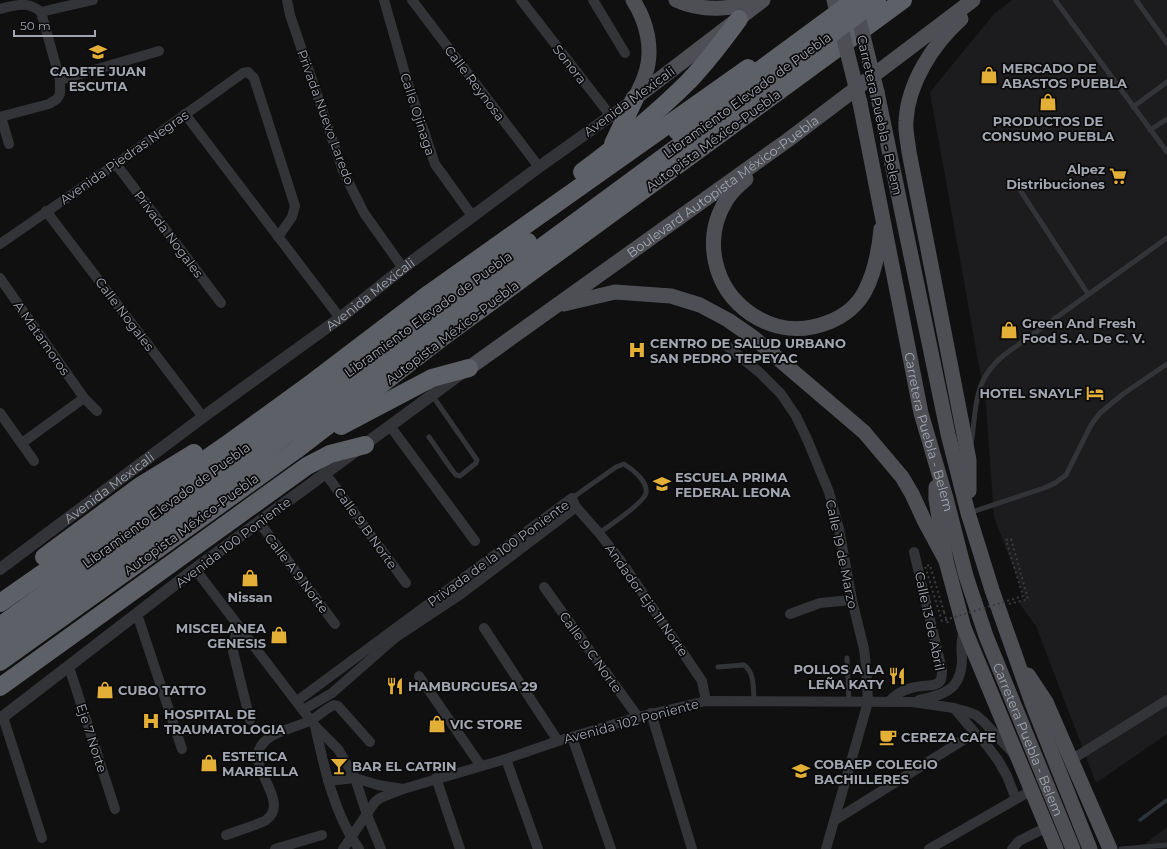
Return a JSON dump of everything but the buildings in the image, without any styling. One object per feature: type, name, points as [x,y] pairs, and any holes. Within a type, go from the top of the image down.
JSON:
[{"type":"highway","points":[[0,603],[229,443],[313,382],[430,293],[843,0]]},
{"type":"highway","name":"Libramiento Elevado de Puebla","points":[[0,626],[529,241],[854,0]]},
{"type":"highway","name":"Libramiento Elevado de Puebla","points":[[0,646],[877,0]]},
{"type":"highway","name":"Autopista México-Puebla","points":[[0,662],[296,450],[440,339],[903,0]]},
{"type":"highway","points":[[430,293],[444,278],[648,118],[689,80],[707,60],[739,19]]},
{"type":"highway","points":[[611,148],[617,118],[635,98]]},
{"type":"highway","points":[[0,590],[140,486],[179,463],[376,334]]},
{"type":"highway","points":[[296,450],[432,378],[469,368]]},
{"type":"highway","points":[[0,687],[307,466],[330,454],[365,444]]},
{"type":"main road","points":[[633,0],[646,27],[649,52],[646,74],[635,98]]},
{"type":"main road","points":[[676,0],[692,6],[712,9],[740,5],[758,0]]},
{"type":"main road","points":[[739,19],[763,0]]},
{"type":"main road","name":"Carretera Puebla - Belem","points":[[834,0],[860,103],[921,413],[966,576],[986,636],[1073,849]]},
{"type":"main road","name":"Carretera Puebla - Belem","points":[[854,0],[876,92],[948,434],[968,508],[998,608],[1015,656],[1090,849]]},
{"type":"main road","name":"Boulevard Autopista México-Puebla","points":[[469,368],[788,140],[974,0]]},
{"type":"main road","points":[[968,508],[969,460],[909,152],[905,122],[916,81],[930,55],[945,34],[980,0]]},
{"type":"main road","name":"Avenida Mexicali","points":[[635,98],[739,19]]},
{"type":"main road","points":[[788,140],[735,189],[722,209],[715,230],[713,250],[718,274],[733,298],[748,312],[772,325],[807,329],[825,324],[849,311],[866,291],[871,276],[879,244],[882,210]]},
{"type":"main road","points":[[556,306],[615,292],[642,293],[671,296],[700,305],[728,320],[754,338],[864,432],[876,445],[902,477],[946,561]]},
{"type":"main road","points":[[936,466],[936,499],[946,561],[964,628],[1056,849]]},
{"type":"main road","points":[[1015,656],[1046,702],[1110,849]]},
{"type":"street","points":[[41,12],[93,0]]},
{"type":"street","name":"Privada Nuevo Laredo","points":[[287,0],[290,15],[342,171],[364,213],[403,268]]},
{"type":"street","name":"Calle Ojinaga","points":[[384,0],[408,84],[434,164],[473,217]]},
{"type":"street","name":"Calle Reynosa","points":[[412,0],[539,167]]},
{"type":"street","name":"Sonora","points":[[521,0],[617,118]]},
{"type":"street","points":[[593,0],[625,53]]},
{"type":"street","points":[[0,9],[19,4],[36,8],[41,12],[60,80],[60,94],[57,99],[49,104],[0,117],[9,144]]},
{"type":"street","points":[[60,80],[160,51]]},
{"type":"street","name":"Avenida Piedras Negras","points":[[0,244],[116,164],[243,73],[248,72],[254,78],[295,206],[292,217],[278,237]]},
{"type":"street","points":[[185,114],[340,318]]},
{"type":"street","name":"Avenida Mexicali","points":[[1,565],[340,318],[403,268],[539,167],[617,118]]},
{"type":"street","name":"Privada Nogales","points":[[116,164],[221,303]]},
{"type":"street","name":"Calle Nogales","points":[[46,211],[203,417]]},
{"type":"street","name":"A Matamoros","points":[[0,278],[84,398],[97,411]]},
{"type":"street","name":"Calle 19 de Marzo","points":[[727,346],[759,372],[781,394],[799,421],[829,492],[842,541],[852,600],[866,666],[868,702],[826,849]]},
{"type":"street","name":"Avenida 100 Poniente","points":[[1,718],[258,522],[469,368]]},
{"type":"street","points":[[22,443],[84,398]]},
{"type":"street","points":[[0,413],[34,460]]},
{"type":"street","points":[[390,426],[475,541]]},
{"type":"street","name":"Calle 9 B Norte","points":[[325,473],[406,583]]},
{"type":"street","name":"Andador Eje 11 Norte","points":[[574,502],[621,561],[702,681],[706,701]]},
{"type":"street","name":"Privada de la 100 Poniente","points":[[297,701],[574,502]]},
{"type":"street","name":"Privada de la 100 Poniente","points":[[303,710],[332,692],[396,637],[461,594],[574,502]]},
{"type":"street","name":"Calle A 9 Norte","points":[[258,522],[335,624]]},
{"type":"street","name":"Calle 13 de Abril","points":[[889,702],[894,696],[909,688],[935,685],[939,682],[942,676],[942,670],[914,552]]},
{"type":"street","points":[[195,570],[313,723],[338,749],[355,778],[367,815],[381,849]]},
{"type":"street","name":"Calle 9 C Norte","points":[[544,587],[638,717]]},
{"type":"street","points":[[790,614],[820,603],[852,600]]},
{"type":"street","points":[[137,614],[182,750]]},
{"type":"street","points":[[237,625],[233,651],[250,720]]},
{"type":"street","points":[[484,628],[558,741]]},
{"type":"street","name":"Avenida 102 Poniente","points":[[912,702],[933,698],[949,690],[955,683],[959,676],[961,666],[961,644],[964,628]]},
{"type":"street","name":"Eje 7 Norte","points":[[69,667],[115,809]]},
{"type":"street","points":[[419,676],[481,766]]},
{"type":"street","name":"Avenida 102 Poniente","points":[[343,849],[375,802],[380,798],[402,788],[506,759],[558,741],[651,713],[706,701],[754,700],[912,702],[954,708],[976,715],[1020,762]]},
{"type":"street","points":[[1071,760],[1167,700]]},
{"type":"street","points":[[226,835],[266,820],[273,812],[274,806],[272,794],[257,758],[259,749],[264,742],[272,736],[313,723],[334,705],[338,706],[370,742]]},
{"type":"street","points":[[954,708],[982,739],[998,760],[1007,776],[1016,799]]},
{"type":"street","points":[[651,713],[692,849]]},
{"type":"street","points":[[1,718],[42,838]]},
{"type":"street","points":[[313,723],[328,781],[350,837],[359,849]]},
{"type":"street","points":[[835,820],[968,737],[976,734]]},
{"type":"street","points":[[572,737],[611,849]]},
{"type":"street","points":[[506,759],[538,849]]},
{"type":"street","points":[[328,781],[355,778],[378,785],[402,788]]},
{"type":"street","points":[[436,778],[460,849]]},
{"type":"street","points":[[929,849],[1032,790]]},
{"type":"street","points":[[1012,849],[1019,841],[1047,827]]},
{"type":"street","points":[[275,849],[322,835]]},
{"type":"lane","points":[[1136,0],[1167,43]]},
{"type":"lane","points":[[1057,1],[1167,152]]},
{"type":"lane","points":[[1133,107],[1167,82]]},
{"type":"lane","points":[[1150,130],[1167,119]]},
{"type":"lane","points":[[1020,190],[1088,294]]},
{"type":"lane","points":[[969,460],[978,392],[989,368],[1004,355],[1167,238]]},
{"type":"lane","points":[[968,508],[1044,488],[1055,483],[1066,475],[1091,425],[1100,413],[1123,394],[1167,364]]},
{"type":"lane","points":[[429,437],[456,475],[460,476],[476,463],[477,458],[432,395]]},
{"type":"lane","points":[[574,502],[616,467],[624,464],[638,475],[645,486],[646,493],[643,500],[627,514],[599,533]]},
{"type":"lane","points":[[847,658],[849,702]]},
{"type":"lane","points":[[718,667],[744,665],[749,669],[752,677],[754,700]]},
{"type":"lane","points":[[1161,845],[1167,840]]},
{"type":"lane","points":[[1121,849],[1167,845]]},
{"type":"path","points":[[944,612],[930,565],[926,566],[942,621],[1022,596],[1006,540],[1011,539],[1028,599],[998,608]]},
{"type":"shaded area","points":[[1012,0],[1167,0],[1167,734],[1096,783],[1036,626],[1019,603],[1025,598],[994,517],[986,405],[930,92],[994,14]]},
{"type":"shaded area","points":[[1167,827],[1167,849],[1138,849]]},
{"type":"waterway","points":[[1140,820],[1167,800]]},
{"type":"place","name":"CADETE JUAN ESCUTIA","points":[[98,52]]},
{"type":"place","name":"MERCADO DE ABASTOS PUEBLA","points":[[989,75]]},
{"type":"place","name":"PRODUCTOS DE CONSUMO PUEBLA","points":[[1048,102]]},
{"type":"place","name":"Alpez Distribuciones","points":[[1118,176]]},
{"type":"place","name":"Green And Fresh Food S. A. De C. V.","points":[[1009,330]]},
{"type":"place","name":"CENTRO DE SALUD URBANO SAN PEDRO TEPEYAC","points":[[637,350]]},
{"type":"place","name":"HOTEL SNAYLF","points":[[1095,393]]},
{"type":"place","name":"ESCUELA PRIMA FEDERAL LEONA","points":[[662,484]]},
{"type":"place","name":"Nissan","points":[[250,578]]},
{"type":"place","name":"MISCELANEA GENESIS","points":[[279,635]]},
{"type":"place","name":"POLLOS A LA LEÑA KATY","points":[[897,676]]},
{"type":"place","name":"HAMBURGUESA 29","points":[[395,686]]},
{"type":"place","name":"CUBO TATTO","points":[[105,690]]},
{"type":"place","name":"HOSPITAL DE TRAUMATOLOGIA","points":[[151,721]]},
{"type":"place","name":"VIC STORE","points":[[437,724]]},
{"type":"place","name":"CEREZA CAFE","points":[[888,737]]},
{"type":"place","name":"ESTETICA MARBELLA","points":[[209,763]]},
{"type":"place","name":"BAR EL CATRIN","points":[[339,766]]},
{"type":"place","name":"COBAEP COLEGIO BACHILLERES","points":[[801,771]]}]
